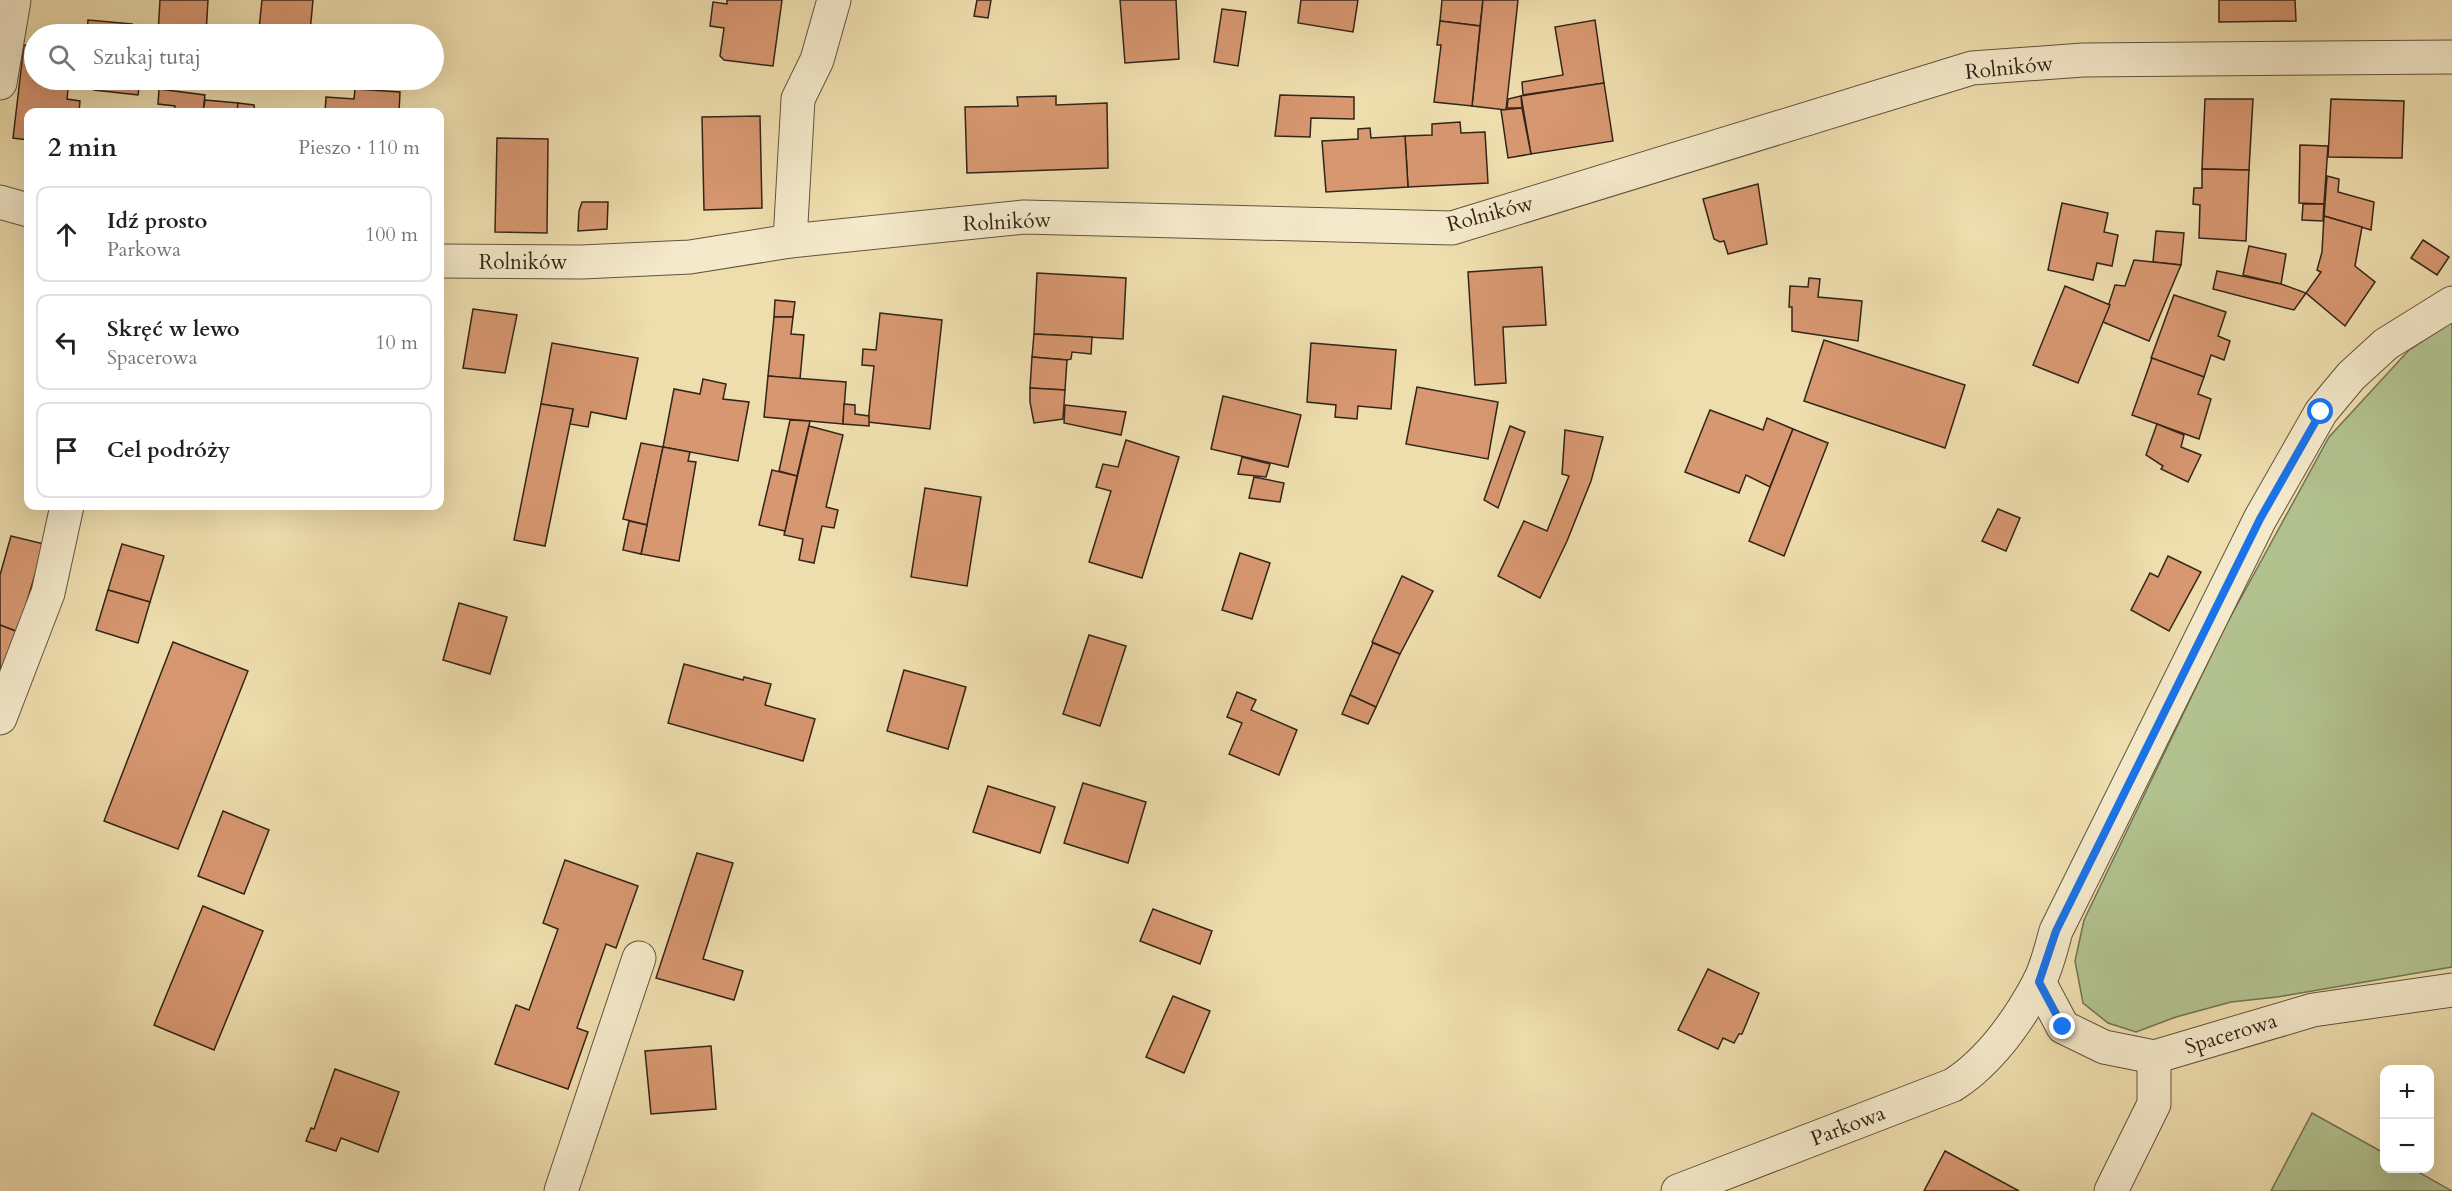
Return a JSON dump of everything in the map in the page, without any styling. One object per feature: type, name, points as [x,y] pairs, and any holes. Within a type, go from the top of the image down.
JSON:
[{"type":"street","points":[[0,83],[14,0]]},
{"type":"street","points":[[790,241],[798,99],[817,60],[834,0]]},
{"type":"street","name":"Rolników","points":[[444,261],[582,262],[690,257],[790,241],[1024,218],[1452,228],[1972,68],[2083,60],[2452,57]]},
{"type":"street","points":[[0,202],[24,209]]},
{"type":"street","name":"Parkowa","points":[[1678,1191],[1953,1085],[1976,1071],[2002,1038],[2039,982],[2056,931],[2254,529],[2321,412],[2351,376],[2386,344],[2452,303]]},
{"type":"street","points":[[0,718],[48,593],[67,510]]},
{"type":"street","points":[[561,1191],[639,958]]},
{"type":"street","points":[[2039,982],[2063,1027]]},
{"type":"street","name":"Spacerowa","points":[[2063,1027],[2104,1047],[2154,1056],[2313,1010],[2452,990]]},
{"type":"street","name":"Parkowa","points":[[2002,1038],[2034,1025],[2063,1027]]},
{"type":"street","points":[[2110,1191],[2154,1104],[2154,1056]]},
{"type":"green space","points":[[2452,322],[2452,967],[2277,997],[2231,1002],[2176,1017],[2136,1032],[2108,1023],[2083,1003],[2075,961],[2084,920],[2225,627],[2329,437],[2409,350]]},
{"type":"green space","points":[[2312,1113],[2380,1151],[2380,1173],[2420,1173],[2452,1191],[2271,1191]]},
{"type":"building","points":[[160,0],[208,0],[207,24],[159,24]]},
{"type":"building","points":[[262,0],[313,0],[311,24],[260,24]]},
{"type":"building","points":[[727,0],[782,0],[773,66],[724,60],[720,56],[724,28],[710,26],[713,2],[727,4]]},
{"type":"building","points":[[977,0],[991,0],[988,18],[974,16]]},
{"type":"building","points":[[1120,0],[1176,0],[1179,59],[1125,63]]},
{"type":"building","points":[[1301,0],[1358,0],[1353,32],[1298,23]]},
{"type":"building","points":[[1442,0],[1483,0],[1480,26],[1440,21]]},
{"type":"building","points":[[1483,0],[1518,0],[1506,110],[1472,106]]},
{"type":"building","points":[[2219,0],[2295,0],[2296,21],[2219,22]]},
{"type":"building","points":[[1222,9],[1246,12],[1238,66],[1214,62]]},
{"type":"building","points":[[88,20],[132,24],[88,24]]},
{"type":"building","points":[[1595,20],[1604,83],[1523,95],[1522,82],[1563,75],[1555,27]]},
{"type":"building","points":[[1440,21],[1480,26],[1472,106],[1434,102],[1441,45],[1437,45]]},
{"type":"building","points":[[24,45],[24,90],[68,90],[67,99],[80,101],[79,108],[24,108],[24,139],[13,138]]},
{"type":"building","points":[[1604,83],[1613,141],[1531,154],[1521,96]]},
{"type":"building","points":[[94,90],[139,90],[138,95]]},
{"type":"building","points":[[159,90],[205,95],[203,108],[175,108],[175,106],[158,104]]},
{"type":"building","points":[[355,90],[400,92],[399,108],[325,108],[326,97],[354,99]]},
{"type":"building","points":[[1280,95],[1354,97],[1354,119],[1311,118],[1310,137],[1275,136]]},
{"type":"building","points":[[1056,96],[1056,105],[1107,103],[1108,168],[967,173],[965,107],[1018,106],[1017,97]]},
{"type":"building","points":[[1521,96],[1522,108],[1507,108],[1508,99]]},
{"type":"building","points":[[2205,99],[2253,99],[2249,170],[2202,169]]},
{"type":"building","points":[[2331,99],[2404,101],[2402,158],[2328,157]]},
{"type":"building","points":[[205,100],[238,103],[237,108],[204,108]]},
{"type":"building","points":[[238,103],[254,105],[254,108],[237,108]]},
{"type":"building","points":[[1522,108],[1531,154],[1508,158],[1501,110]]},
{"type":"building","points":[[760,116],[762,208],[704,210],[702,117]]},
{"type":"building","points":[[1460,122],[1461,133],[1485,132],[1488,183],[1408,187],[1405,136],[1432,135],[1432,124]]},
{"type":"building","points":[[1370,128],[1371,138],[1405,136],[1408,187],[1326,192],[1322,141],[1358,139],[1358,129]]},
{"type":"building","points":[[497,138],[548,139],[547,233],[495,232]]},
{"type":"building","points":[[2300,145],[2328,146],[2324,204],[2299,203]]},
{"type":"building","points":[[2202,169],[2249,170],[2246,241],[2199,238],[2200,205],[2193,204],[2194,188],[2202,188]]},
{"type":"building","points":[[2327,176],[2339,179],[2338,192],[2374,202],[2371,230],[2324,216]]},
{"type":"building","points":[[1758,184],[1767,244],[1728,254],[1724,241],[1714,239],[1703,199]]},
{"type":"building","points":[[582,202],[608,202],[607,229],[578,231]]},
{"type":"building","points":[[2062,203],[2108,213],[2104,232],[2118,235],[2112,266],[2097,263],[2093,280],[2048,270]]},
{"type":"building","points":[[2303,204],[2324,204],[2323,221],[2302,220]]},
{"type":"building","points":[[2324,216],[2362,227],[2355,266],[2375,282],[2345,326],[2306,293],[2321,272],[2317,270],[2322,252]]},
{"type":"building","points":[[2156,231],[2184,233],[2181,265],[2153,262]]},
{"type":"building","points":[[2423,240],[2449,257],[2437,275],[2411,258]]},
{"type":"building","points":[[2249,246],[2286,254],[2281,284],[2243,275]]},
{"type":"building","points":[[2134,260],[2181,265],[2149,341],[2103,322],[2115,285],[2125,286]]},
{"type":"building","points":[[1542,267],[1546,325],[1503,327],[1506,383],[1475,385],[1468,272]]},
{"type":"building","points":[[2217,271],[2281,284],[2306,293],[2294,310],[2213,289]]},
{"type":"building","points":[[1037,273],[1126,278],[1123,339],[1034,334]]},
{"type":"building","points":[[1809,278],[1820,279],[1818,297],[1862,301],[1858,341],[1792,331],[1792,307],[1789,307],[1790,286],[1808,287]]},
{"type":"building","points":[[2065,286],[2110,305],[2078,383],[2033,365]]},
{"type":"building","points":[[2174,295],[2226,312],[2218,336],[2230,341],[2224,360],[2211,355],[2204,377],[2151,358]]},
{"type":"building","points":[[775,300],[795,302],[793,317],[774,317]]},
{"type":"building","points":[[473,309],[517,315],[505,373],[463,368]]},
{"type":"building","points":[[880,313],[942,320],[930,429],[868,422],[874,366],[862,365],[863,349],[876,350]]},
{"type":"building","points":[[774,317],[793,317],[791,334],[804,335],[800,379],[768,376]]},
{"type":"building","points":[[1034,334],[1092,337],[1091,354],[1072,352],[1071,359],[1067,360],[1032,357]]},
{"type":"building","points":[[1824,340],[1965,385],[1945,448],[1804,401]]},
{"type":"building","points":[[552,343],[638,358],[626,419],[591,412],[588,427],[570,424],[573,409],[541,404]]},
{"type":"building","points":[[1311,343],[1396,350],[1391,409],[1358,406],[1357,419],[1335,417],[1336,405],[1307,402]]},
{"type":"building","points":[[1032,357],[1067,360],[1065,390],[1030,388]]},
{"type":"building","points":[[2152,358],[2204,377],[2198,394],[2211,399],[2199,439],[2132,415]]},
{"type":"building","points":[[768,376],[846,382],[843,424],[764,417]]},
{"type":"building","points":[[703,379],[726,384],[723,399],[749,402],[738,461],[663,447],[674,389],[700,394]]},
{"type":"building","points":[[1417,387],[1498,402],[1488,459],[1406,444]]},
{"type":"building","points":[[1030,388],[1065,390],[1063,419],[1034,423]]},
{"type":"building","points":[[1223,396],[1301,415],[1288,467],[1211,449]]},
{"type":"building","points":[[541,404],[573,409],[545,546],[514,540]]},
{"type":"building","points":[[844,404],[855,405],[855,414],[869,416],[869,426],[843,424]]},
{"type":"building","points":[[1065,405],[1126,412],[1121,435],[1064,423]]},
{"type":"building","points":[[1710,410],[1763,430],[1767,418],[1793,429],[1770,487],[1746,475],[1739,493],[1685,472]]},
{"type":"building","points":[[790,420],[810,421],[797,476],[779,471]]},
{"type":"building","points":[[2157,424],[2184,435],[2181,447],[2201,455],[2188,482],[2161,469],[2163,466],[2146,455]]},
{"type":"building","points":[[809,426],[843,435],[826,507],[838,510],[834,528],[822,526],[814,563],[799,560],[803,539],[784,535]]},
{"type":"building","points":[[1510,426],[1525,432],[1498,508],[1484,500]]},
{"type":"building","points":[[1793,429],[1828,443],[1784,556],[1749,541]]},
{"type":"building","points":[[1565,430],[1603,437],[1591,481],[1567,541],[1540,598],[1498,576],[1524,521],[1547,531],[1569,476],[1562,474]]},
{"type":"building","points":[[1126,440],[1179,457],[1142,578],[1089,562],[1111,491],[1096,487],[1103,464],[1118,467]]},
{"type":"building","points":[[641,443],[663,447],[647,525],[623,519]]},
{"type":"building","points":[[663,447],[690,452],[688,461],[696,462],[679,561],[641,554]]},
{"type":"building","points":[[1242,457],[1270,464],[1266,477],[1238,474]]},
{"type":"building","points":[[772,470],[797,476],[785,531],[759,525]]},
{"type":"building","points":[[1254,477],[1284,483],[1280,502],[1249,498]]},
{"type":"building","points":[[925,488],[981,497],[967,586],[911,577]]},
{"type":"building","points":[[1998,509],[2020,518],[2006,551],[1982,541]]},
{"type":"building","points":[[629,521],[647,525],[641,554],[623,550]]},
{"type":"building","points":[[11,536],[44,544],[18,632],[0,625],[0,575]]},
{"type":"building","points":[[122,544],[164,556],[150,602],[108,590]]},
{"type":"building","points":[[1240,553],[1270,563],[1252,619],[1222,610]]},
{"type":"building","points":[[2168,556],[2201,572],[2169,631],[2131,610],[2150,573],[2158,577]]},
{"type":"building","points":[[1402,576],[1433,591],[1400,654],[1372,642]]},
{"type":"building","points":[[108,590],[150,602],[138,643],[96,630]]},
{"type":"building","points":[[459,603],[507,617],[490,674],[443,660]]},
{"type":"building","points":[[0,625],[18,632],[0,684]]},
{"type":"building","points":[[1089,635],[1126,646],[1100,726],[1063,714]]},
{"type":"building","points":[[173,642],[248,671],[178,849],[104,821]]},
{"type":"building","points":[[1373,643],[1400,654],[1376,707],[1350,695]]},
{"type":"building","points":[[684,664],[743,680],[744,677],[771,684],[765,705],[815,719],[803,761],[668,723]]},
{"type":"building","points":[[904,670],[966,687],[948,749],[887,731]]},
{"type":"building","points":[[1237,692],[1256,700],[1251,710],[1297,730],[1279,775],[1229,754],[1242,723],[1227,717]]},
{"type":"building","points":[[1350,695],[1376,707],[1368,724],[1342,714]]},
{"type":"building","points":[[1083,783],[1146,802],[1128,863],[1064,843]]},
{"type":"building","points":[[988,786],[1055,807],[1040,853],[973,832]]},
{"type":"building","points":[[223,811],[269,830],[244,894],[198,876]]},
{"type":"building","points":[[697,853],[733,863],[703,959],[743,971],[734,1000],[656,978]]},
{"type":"building","points":[[565,860],[638,886],[616,948],[606,944],[577,1028],[588,1032],[568,1089],[495,1064],[516,1005],[529,1010],[558,929],[543,923]]},
{"type":"building","points":[[203,906],[263,931],[214,1050],[154,1025]]},
{"type":"building","points":[[1153,909],[1212,931],[1200,964],[1140,941]]},
{"type":"building","points":[[1708,969],[1759,993],[1742,1034],[1739,1034],[1734,1043],[1723,1038],[1718,1049],[1678,1030]]},
{"type":"building","points":[[1173,996],[1210,1011],[1184,1073],[1146,1057]]},
{"type":"building","points":[[711,1046],[716,1109],[651,1114],[645,1051]]},
{"type":"building","points":[[335,1069],[399,1092],[378,1152],[341,1138],[336,1151],[306,1141],[311,1128],[314,1129]]},
{"type":"building","points":[[1945,1151],[2019,1191],[1924,1191]]},
{"type":"route","points":[[2063,1027],[2039,982],[2056,931],[2260,519],[2321,412]]}]
